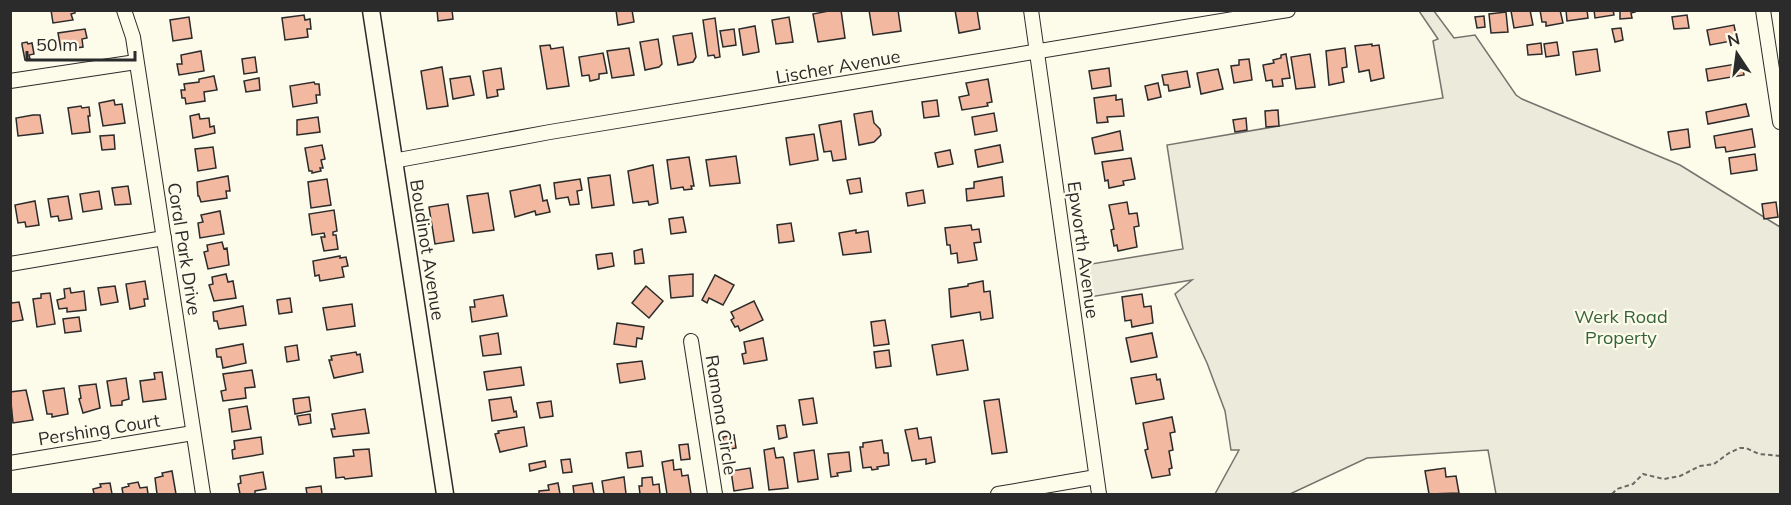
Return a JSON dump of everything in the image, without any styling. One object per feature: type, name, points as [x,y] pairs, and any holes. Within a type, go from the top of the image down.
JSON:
[{"type":"street","name":"Coral Park Drive","points":[[124,10],[133,37],[203,495]]},
{"type":"street","name":"Boudinot Avenue","points":[[371,10],[446,495]]},
{"type":"street","name":"Epworth Avenue","points":[[1031,10],[1099,495]]},
{"type":"street","name":"Lischer Avenue","points":[[393,161],[550,132],[1288,10]]},
{"type":"street","points":[[1764,10],[1780,122]]},
{"type":"street","points":[[10,81],[136,62]]},
{"type":"street","points":[[10,264],[164,238]]},
{"type":"street","name":"Ramona Circle","points":[[691,341],[715,495]]},
{"type":"street","name":"Pershing Court","points":[[10,463],[194,432]]},
{"type":"street","points":[[998,495],[1096,477]]},
{"type":"path","points":[[1612,495],[1617,489],[1633,484],[1642,474],[1664,479],[1680,476],[1701,466],[1714,464],[1740,448],[1746,448],[1759,454],[1780,456]]},
{"type":"green space","name":"Werk Road Property","points":[[1419,11],[1434,11],[1454,38],[1475,35],[1516,95],[1522,99],[1680,165],[1780,227],[1780,494],[1496,494],[1488,450],[1367,458],[1290,494],[1215,494],[1239,450],[1231,450],[1225,411],[1207,363],[1175,294],[1192,280],[1090,297],[1085,265],[1183,249],[1167,145],[1443,98],[1433,41],[1438,39]]},
{"type":"building","points":[[51,10],[75,10],[75,13],[71,14],[73,20],[53,23]]},
{"type":"building","points":[[437,10],[452,10],[453,19],[438,21]]},
{"type":"building","points":[[616,10],[632,10],[634,22],[618,25]]},
{"type":"building","points":[[841,10],[845,38],[818,42],[813,14]]},
{"type":"building","points":[[869,10],[898,10],[901,31],[873,35]]},
{"type":"building","points":[[955,10],[977,10],[980,29],[959,33]]},
{"type":"building","points":[[1530,10],[1533,25],[1514,28],[1511,11]]},
{"type":"building","points":[[1540,10],[1560,10],[1563,23],[1546,26],[1546,22],[1542,22]]},
{"type":"building","points":[[1566,10],[1587,10],[1588,18],[1567,21]]},
{"type":"building","points":[[1594,10],[1613,10],[1614,15],[1595,18]]},
{"type":"building","points":[[1620,10],[1634,10],[1635,12],[1631,13],[1632,18],[1620,19]]},
{"type":"building","points":[[1506,12],[1508,32],[1491,33],[1489,14]]},
{"type":"building","points":[[304,15],[305,20],[310,19],[311,29],[307,29],[308,37],[285,40],[282,18]]},
{"type":"building","points":[[1687,15],[1689,28],[1674,29],[1672,17]]},
{"type":"building","points":[[1484,16],[1485,27],[1477,28],[1475,17]]},
{"type":"building","points":[[189,17],[192,38],[173,41],[170,20]]},
{"type":"building","points":[[789,17],[793,42],[776,44],[772,20]]},
{"type":"building","points":[[715,18],[720,57],[715,58],[714,55],[708,56],[703,20]]},
{"type":"building","points":[[1734,25],[1737,40],[1710,45],[1707,30]]},
{"type":"building","points":[[755,26],[759,52],[743,55],[739,29]]},
{"type":"building","points":[[1621,28],[1623,40],[1615,42],[1612,29]]},
{"type":"building","points":[[85,29],[87,38],[82,39],[83,47],[61,50],[58,33]]},
{"type":"building","points":[[734,29],[736,45],[723,47],[720,31]]},
{"type":"building","points":[[692,33],[696,57],[693,62],[678,65],[673,36]]},
{"type":"building","points":[[658,39],[662,64],[659,67],[645,70],[640,42]]},
{"type":"building","points":[[1557,42],[1559,55],[1546,57],[1544,44]]},
{"type":"building","points":[[22,43],[32,43],[34,54],[29,55],[30,59],[25,60]]},
{"type":"building","points":[[1541,43],[1542,54],[1528,55],[1527,45]]},
{"type":"building","points":[[1372,44],[1372,46],[1379,45],[1384,78],[1371,81],[1369,70],[1359,72],[1355,46]]},
{"type":"building","points":[[550,45],[551,49],[563,47],[569,86],[547,89],[540,46]]},
{"type":"building","points":[[629,48],[634,75],[612,78],[607,51]]},
{"type":"building","points":[[1345,48],[1347,67],[1342,68],[1344,82],[1329,85],[1326,51]]},
{"type":"building","points":[[1597,49],[1600,71],[1576,75],[1573,52]]},
{"type":"building","points":[[201,51],[204,71],[179,75],[177,64],[182,64],[181,55]]},
{"type":"building","points":[[603,53],[607,73],[599,74],[599,79],[590,81],[589,75],[582,76],[579,57]]},
{"type":"building","points":[[1286,54],[1290,78],[1282,79],[1283,86],[1273,87],[1272,80],[1266,81],[1263,65],[1274,63],[1273,60]]},
{"type":"building","points":[[1310,54],[1315,87],[1296,89],[1291,57]]},
{"type":"building","points":[[255,57],[257,72],[244,74],[242,59]]},
{"type":"building","points":[[1249,59],[1252,80],[1234,83],[1231,66],[1239,65],[1239,60]]},
{"type":"building","points":[[1742,63],[1744,75],[1708,81],[1706,69]]},
{"type":"building","points":[[442,67],[448,106],[427,109],[421,71]]},
{"type":"building","points":[[501,68],[504,89],[497,90],[498,96],[487,98],[483,71]]},
{"type":"building","points":[[1109,68],[1111,86],[1092,89],[1089,71]]},
{"type":"building","points":[[1218,69],[1223,89],[1201,94],[1197,73]]},
{"type":"building","points":[[1187,71],[1190,87],[1169,91],[1168,85],[1164,85],[1162,75]]},
{"type":"building","points":[[214,76],[217,90],[204,92],[205,101],[186,104],[181,90],[185,90],[184,84],[199,82],[199,79]]},
{"type":"building","points":[[470,76],[474,95],[453,99],[450,79]]},
{"type":"building","points":[[259,78],[260,90],[246,92],[244,81]]},
{"type":"building","points":[[988,79],[992,102],[987,103],[988,106],[962,110],[959,97],[969,95],[966,83]]},
{"type":"building","points":[[314,82],[319,84],[320,95],[316,95],[317,103],[293,107],[290,86]]},
{"type":"building","points":[[1158,83],[1161,97],[1148,100],[1145,86]]},
{"type":"building","points":[[1116,95],[1116,100],[1122,99],[1124,116],[1107,117],[1108,122],[1097,123],[1094,98]]},
{"type":"building","points":[[114,100],[115,105],[122,104],[125,123],[103,126],[99,103]]},
{"type":"building","points":[[937,100],[939,116],[924,118],[922,102]]},
{"type":"building","points":[[1746,104],[1749,116],[1708,124],[1706,112]]},
{"type":"building","points":[[81,106],[82,108],[89,107],[90,132],[72,134],[68,108]]},
{"type":"building","points":[[1278,110],[1279,126],[1266,127],[1265,111]]},
{"type":"building","points":[[872,111],[874,123],[880,129],[881,135],[874,142],[859,145],[854,114]]},
{"type":"building","points":[[994,113],[997,131],[975,135],[972,117]]},
{"type":"building","points":[[199,114],[200,119],[209,118],[210,127],[214,126],[215,133],[193,138],[190,116]]},
{"type":"building","points":[[40,115],[43,133],[18,136],[16,118]]},
{"type":"building","points":[[318,117],[320,132],[297,135],[297,120]]},
{"type":"building","points":[[1246,118],[1247,130],[1235,132],[1233,120]]},
{"type":"building","points":[[841,121],[846,159],[833,161],[831,151],[824,152],[819,125]]},
{"type":"building","points":[[1688,129],[1690,147],[1671,150],[1668,132]]},
{"type":"building","points":[[1752,129],[1755,147],[1726,152],[1725,147],[1716,148],[1714,136]]},
{"type":"building","points":[[1120,131],[1123,150],[1095,154],[1092,138]]},
{"type":"building","points":[[814,134],[818,160],[790,165],[786,138]]},
{"type":"building","points":[[114,135],[115,149],[102,150],[100,136]]},
{"type":"building","points":[[322,145],[325,159],[321,160],[323,168],[320,168],[321,171],[312,173],[309,171],[305,148]]},
{"type":"building","points":[[1000,145],[1003,162],[978,167],[975,150]]},
{"type":"building","points":[[213,147],[216,168],[198,171],[195,149]]},
{"type":"building","points":[[950,150],[953,164],[938,167],[935,153]]},
{"type":"building","points":[[1755,154],[1757,170],[1731,174],[1729,158]]},
{"type":"building","points":[[736,156],[740,183],[710,186],[706,160]]},
{"type":"building","points":[[689,157],[694,186],[691,186],[692,189],[684,190],[683,187],[671,189],[667,160]]},
{"type":"building","points":[[1131,158],[1135,179],[1123,181],[1124,185],[1109,188],[1108,180],[1105,181],[1102,162]]},
{"type":"building","points":[[653,165],[658,203],[649,205],[648,201],[633,203],[628,171]]},
{"type":"building","points":[[610,175],[614,205],[592,208],[588,178]]},
{"type":"building","points":[[228,176],[230,191],[226,191],[227,198],[201,202],[197,182]]},
{"type":"building","points":[[1002,177],[1004,196],[967,201],[966,189],[974,188],[974,182]]},
{"type":"building","points":[[860,178],[862,192],[850,194],[847,180]]},
{"type":"building","points":[[327,179],[331,205],[311,208],[308,182]]},
{"type":"building","points":[[580,179],[582,190],[577,191],[579,204],[570,205],[568,197],[556,199],[554,183]]},
{"type":"building","points":[[540,185],[543,201],[547,200],[550,212],[536,215],[535,211],[515,217],[510,191]]},
{"type":"building","points":[[128,186],[131,204],[115,205],[112,188]]},
{"type":"building","points":[[923,190],[925,203],[908,206],[906,193]]},
{"type":"building","points":[[99,191],[102,209],[83,212],[80,194]]},
{"type":"building","points":[[488,193],[494,230],[473,233],[467,196]]},
{"type":"building","points":[[68,196],[72,219],[59,221],[58,216],[51,217],[48,199]]},
{"type":"building","points":[[35,201],[39,225],[26,227],[25,222],[18,223],[15,205]]},
{"type":"building","points":[[1127,202],[1129,214],[1137,213],[1139,226],[1134,227],[1137,247],[1118,251],[1117,245],[1114,246],[1111,230],[1114,229],[1109,205]]},
{"type":"building","points":[[1776,202],[1778,217],[1764,219],[1762,204]]},
{"type":"building","points":[[448,204],[454,241],[435,244],[429,207]]},
{"type":"building","points":[[334,210],[337,231],[333,232],[333,235],[336,235],[338,249],[324,251],[321,237],[325,237],[324,233],[312,235],[309,214]]},
{"type":"building","points":[[220,211],[224,234],[200,238],[198,223],[203,222],[201,215]]},
{"type":"building","points":[[683,217],[686,232],[671,234],[669,219]]},
{"type":"building","points":[[791,223],[794,241],[779,243],[777,225]]},
{"type":"building","points":[[971,225],[972,230],[979,229],[981,242],[974,243],[977,260],[958,263],[957,253],[951,254],[950,245],[947,245],[945,228]]},
{"type":"building","points":[[856,230],[856,233],[868,231],[871,252],[843,255],[839,233]]},
{"type":"building","points":[[222,242],[224,249],[227,248],[229,265],[208,269],[204,252],[208,251],[207,245]]},
{"type":"building","points":[[642,249],[644,263],[635,264],[634,251]]},
{"type":"building","points":[[612,253],[614,266],[598,269],[596,255]]},
{"type":"building","points":[[340,256],[340,258],[346,257],[348,266],[342,267],[344,277],[320,281],[319,275],[315,276],[313,261]]},
{"type":"building","points":[[226,274],[228,282],[233,281],[236,298],[214,301],[209,285],[213,284],[212,277]]},
{"type":"building","points":[[693,274],[693,296],[671,298],[669,276]]},
{"type":"building","points":[[715,275],[734,285],[723,305],[709,298],[707,303],[702,300]]},
{"type":"building","points":[[145,281],[148,299],[144,299],[145,306],[130,309],[126,284]]},
{"type":"building","points":[[983,281],[984,292],[990,291],[993,318],[981,320],[980,312],[951,317],[949,289]]},
{"type":"building","points":[[115,286],[118,302],[101,305],[98,288]]},
{"type":"building","points":[[646,286],[663,301],[649,318],[632,303]]},
{"type":"building","points":[[70,288],[71,293],[84,291],[86,310],[67,312],[67,308],[59,309],[57,300],[65,298],[64,289]]},
{"type":"building","points":[[50,293],[55,324],[37,327],[33,299],[41,298],[41,294]]},
{"type":"building","points":[[1142,294],[1144,307],[1151,306],[1153,323],[1132,327],[1131,320],[1125,321],[1122,297]]},
{"type":"building","points":[[503,295],[507,316],[472,322],[470,307],[475,307],[474,300]]},
{"type":"building","points":[[10,298],[12,303],[19,302],[23,320],[10,322]]},
{"type":"building","points":[[290,298],[292,312],[279,314],[277,300]]},
{"type":"building","points":[[754,301],[763,320],[740,331],[731,320],[734,318],[731,312]]},
{"type":"building","points":[[352,304],[355,326],[327,330],[323,308]]},
{"type":"building","points":[[243,306],[246,325],[219,329],[217,321],[214,321],[213,312]]},
{"type":"building","points":[[79,317],[81,331],[65,333],[63,319]]},
{"type":"building","points":[[885,320],[889,344],[874,346],[871,322]]},
{"type":"building","points":[[617,323],[644,327],[642,339],[637,338],[636,347],[614,344]]},
{"type":"building","points":[[498,333],[501,354],[483,356],[480,336]]},
{"type":"building","points":[[1152,333],[1157,357],[1131,362],[1126,338]]},
{"type":"building","points":[[763,338],[767,360],[744,364],[742,354],[746,353],[744,342]]},
{"type":"building","points":[[963,340],[968,370],[937,375],[932,345]]},
{"type":"building","points":[[243,344],[246,363],[223,368],[221,357],[217,357],[216,349]]},
{"type":"building","points":[[297,345],[299,360],[287,362],[285,347]]},
{"type":"building","points":[[889,350],[891,366],[876,368],[874,352]]},
{"type":"building","points":[[356,352],[357,355],[360,354],[363,372],[334,378],[329,360],[332,360],[331,356]]},
{"type":"building","points":[[642,361],[645,379],[620,383],[617,364]]},
{"type":"building","points":[[521,367],[524,385],[487,390],[484,372]]},
{"type":"building","points":[[252,370],[255,387],[245,388],[246,398],[223,401],[221,391],[226,390],[223,374]]},
{"type":"building","points":[[162,372],[166,399],[143,402],[140,381],[155,379],[154,373]]},
{"type":"building","points":[[1156,374],[1157,380],[1160,379],[1164,399],[1136,404],[1131,378]]},
{"type":"building","points":[[126,378],[129,399],[122,401],[122,405],[111,406],[107,381]]},
{"type":"building","points":[[96,384],[100,408],[83,413],[79,399],[81,398],[79,386]]},
{"type":"building","points":[[64,388],[68,414],[52,417],[52,414],[47,414],[43,391]]},
{"type":"building","points":[[26,390],[33,420],[13,423],[10,392]]},
{"type":"building","points":[[309,397],[311,411],[295,414],[293,399]]},
{"type":"building","points":[[511,397],[517,417],[492,421],[489,400]]},
{"type":"building","points":[[813,398],[817,423],[803,425],[799,400]]},
{"type":"building","points":[[999,399],[1007,452],[992,454],[984,401]]},
{"type":"building","points":[[551,401],[553,416],[540,418],[537,403]]},
{"type":"building","points":[[247,406],[251,429],[232,432],[229,409]]},
{"type":"building","points":[[365,409],[369,433],[333,437],[331,429],[335,429],[332,414]]},
{"type":"building","points":[[310,414],[311,423],[299,425],[297,416]]},
{"type":"building","points":[[1172,417],[1175,432],[1170,433],[1173,450],[1169,451],[1172,468],[1169,469],[1170,475],[1152,478],[1145,450],[1148,449],[1143,423]]},
{"type":"building","points":[[785,425],[787,437],[779,439],[777,426]]},
{"type":"building","points":[[524,427],[527,446],[500,452],[495,434],[499,433],[498,431]]},
{"type":"building","points":[[917,428],[919,439],[931,437],[935,462],[926,464],[926,459],[912,461],[905,430]]},
{"type":"building","points":[[734,435],[736,448],[725,450],[723,437]]},
{"type":"building","points":[[261,437],[263,454],[233,459],[234,441]]},
{"type":"building","points":[[882,440],[884,453],[888,453],[889,465],[872,470],[871,467],[863,468],[860,447],[863,447],[863,443]]},
{"type":"building","points":[[688,444],[690,459],[681,460],[679,445]]},
{"type":"building","points":[[774,448],[776,458],[783,457],[784,459],[788,488],[769,490],[764,450]]},
{"type":"building","points":[[369,449],[372,476],[336,478],[334,458],[354,456],[353,450]]},
{"type":"building","points":[[814,450],[818,479],[798,482],[794,453]]},
{"type":"building","points":[[641,451],[643,466],[628,468],[626,453]]},
{"type":"building","points":[[849,452],[851,471],[837,473],[838,476],[831,477],[828,454]]},
{"type":"building","points":[[570,459],[572,472],[563,473],[561,460]]},
{"type":"building","points":[[673,460],[674,470],[681,469],[682,476],[688,475],[691,494],[667,494],[662,462]]},
{"type":"building","points":[[545,461],[546,467],[530,471],[529,464]]},
{"type":"building","points":[[750,468],[753,488],[734,491],[731,471]]},
{"type":"building","points":[[1445,468],[1446,477],[1456,476],[1459,493],[1429,494],[1425,471]]},
{"type":"building","points":[[172,471],[176,494],[157,494],[155,478],[163,476],[162,473]]},
{"type":"building","points":[[263,472],[266,489],[255,491],[255,494],[240,494],[238,484],[241,483],[240,476]]},
{"type":"building","points":[[624,477],[626,494],[604,494],[602,481]]},
{"type":"building","points":[[652,477],[653,485],[659,484],[660,494],[640,494],[639,486],[642,486],[642,478]]},
{"type":"building","points":[[138,482],[140,488],[147,487],[148,494],[123,494],[122,488]]},
{"type":"building","points":[[110,483],[112,494],[94,494],[93,489],[101,487],[100,484]]},
{"type":"building","points":[[558,483],[560,494],[539,494],[539,491],[549,490],[548,485]]},
{"type":"building","points":[[592,483],[594,494],[574,494],[573,486]]},
{"type":"building","points":[[321,486],[322,494],[307,494],[306,488]]}]
